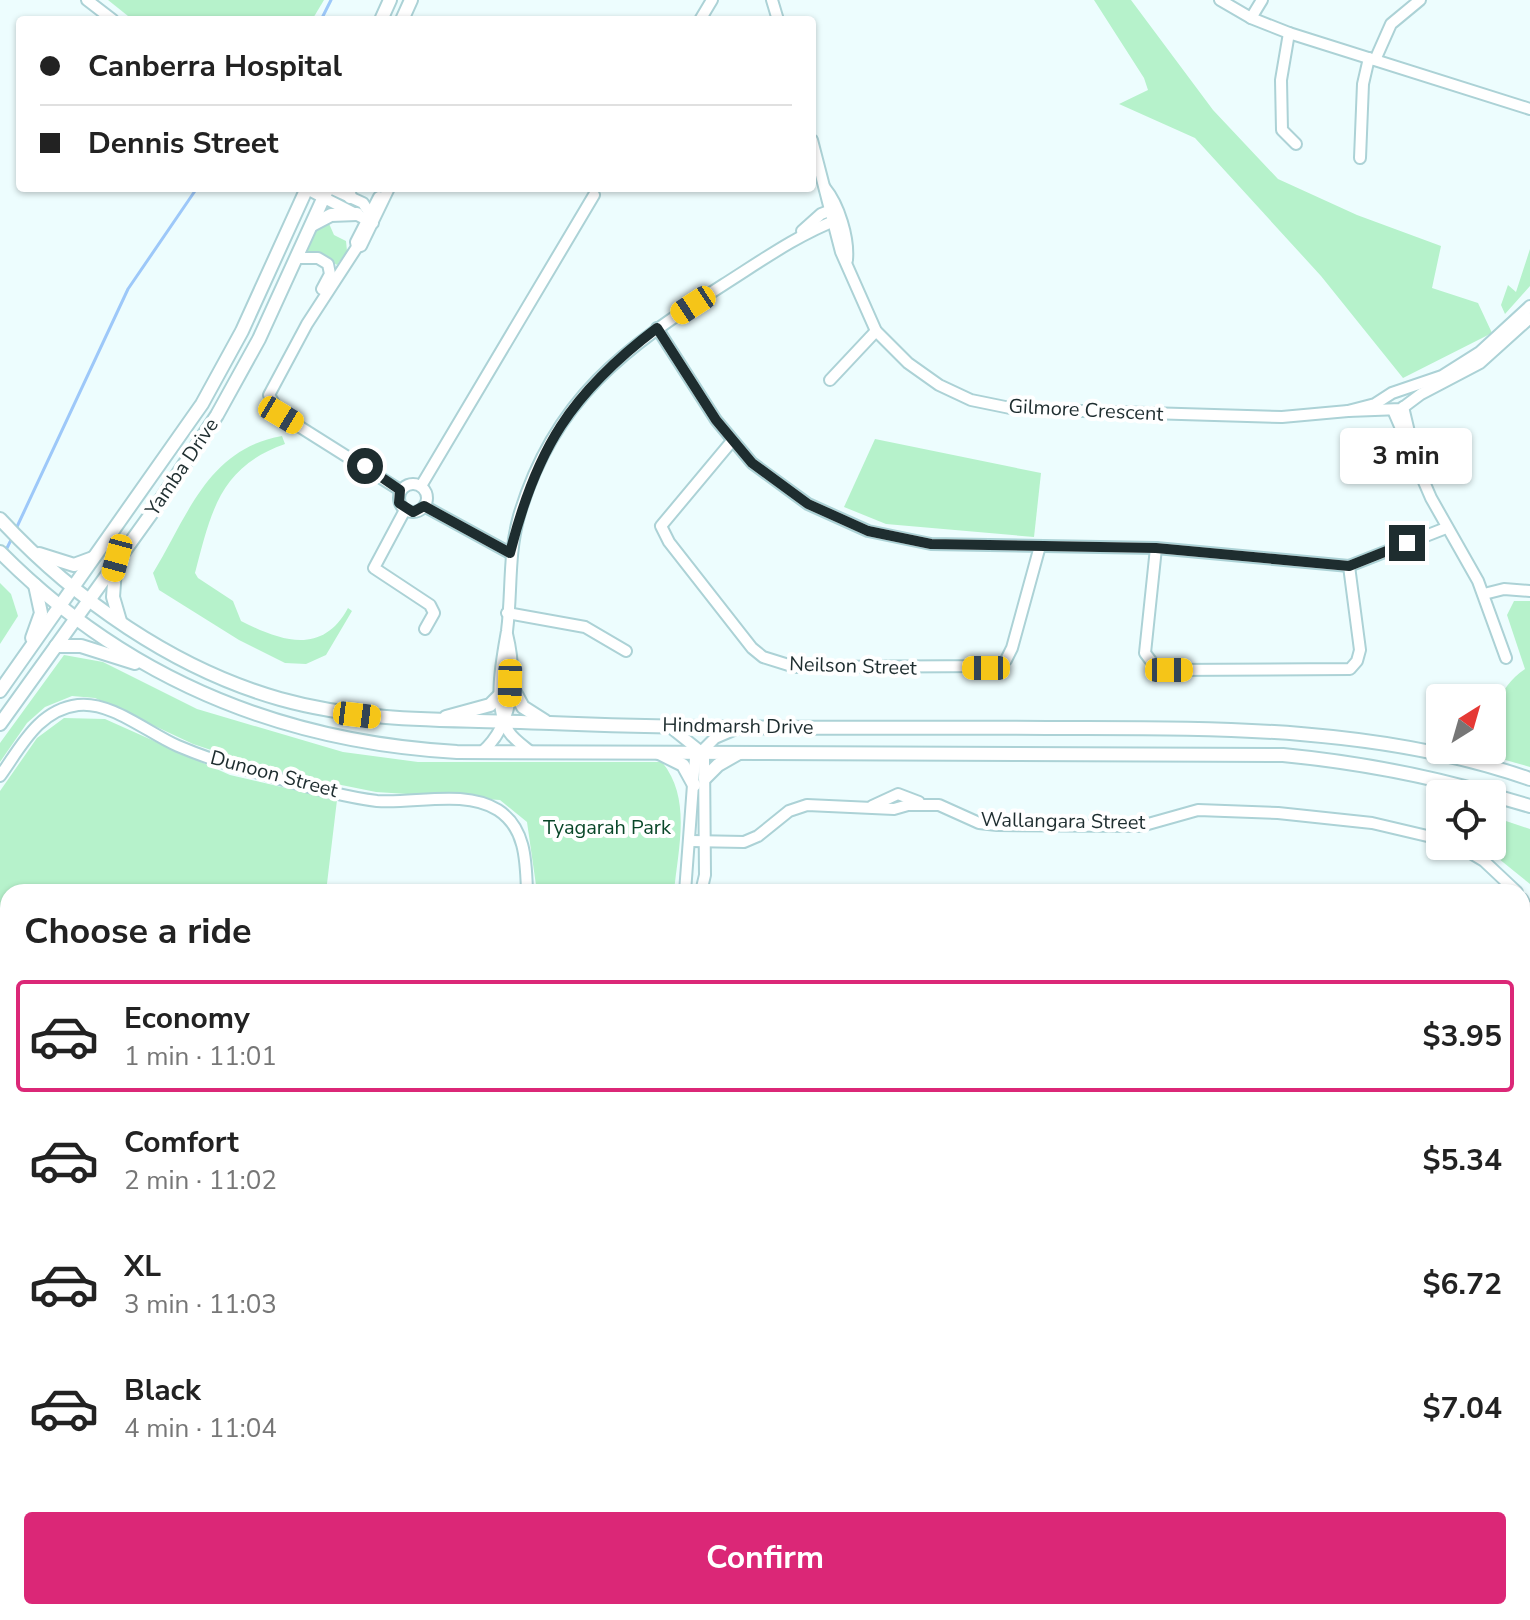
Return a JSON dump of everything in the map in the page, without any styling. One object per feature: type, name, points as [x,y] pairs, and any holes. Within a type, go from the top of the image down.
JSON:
[{"type":"main road","name":"Yamba Drive","points":[[0,691],[171,453],[223,367],[305,192]]},
{"type":"main road","name":"Yamba Drive","points":[[0,724],[217,415],[259,339],[327,192]]},
{"type":"main road","points":[[312,225],[331,215],[366,215]]},
{"type":"main road","name":"Hindmarsh Drive","points":[[2,521],[29,549],[90,600],[208,672],[279,698],[357,715],[435,720],[741,727],[1288,731],[1428,753],[1530,779]]},
{"type":"main road","points":[[29,549],[74,565],[84,564],[97,556]]},
{"type":"main road","name":"Hindmarsh Drive","points":[[0,552],[77,618],[146,665],[210,698],[272,722],[352,741],[411,749],[532,753],[742,751],[1283,755],[1385,767],[1436,780]]},
{"type":"main road","points":[[117,558],[111,581],[120,621]]},
{"type":"main road","points":[[23,659],[40,621],[35,585]]},
{"type":"main road","points":[[56,646],[81,646],[146,665]]},
{"type":"main road","points":[[510,683],[523,707],[547,722]]},
{"type":"main road","points":[[435,720],[490,705],[501,694]]},
{"type":"main road","points":[[656,751],[683,765],[700,782],[718,765],[742,751]]},
{"type":"main road","name":"Hindmarsh Drive","points":[[1506,799],[1530,806]]},
{"type":"street","points":[[87,0],[108,16]]},
{"type":"street","points":[[1220,0],[1251,18],[1289,33],[1530,109]]},
{"type":"street","points":[[1251,18],[1262,0]]},
{"type":"street","points":[[1360,158],[1363,84],[1372,59],[1391,24],[1420,0]]},
{"type":"street","points":[[1289,33],[1281,80],[1282,130],[1296,144]]},
{"type":"street","name":"Gilmore Crescent","points":[[816,155],[848,249],[847,260],[876,331],[908,363],[939,385],[971,400],[1015,409],[1282,417],[1348,411],[1396,403],[1480,363],[1530,318]]},
{"type":"street","points":[[329,192],[366,215]]},
{"type":"street","points":[[421,486],[594,192]]},
{"type":"street","points":[[349,193],[366,215]]},
{"type":"street","points":[[366,215],[385,193]]},
{"type":"street","points":[[385,193],[366,215],[361,246],[357,247],[323,299],[272,384],[269,395],[281,415],[400,490]]},
{"type":"street","points":[[482,752],[501,733],[509,714],[507,613],[510,553],[530,484],[549,443],[580,397],[618,358],[657,328],[834,215]]},
{"type":"street","points":[[297,258],[318,258],[328,264],[323,299]]},
{"type":"street","name":"Gilmore Crescent","points":[[1444,379],[1480,352],[1530,306]]},
{"type":"street","points":[[657,328],[732,441],[777,484],[808,504],[868,531],[931,544],[1156,548],[1349,566],[1446,528]]},
{"type":"street","points":[[830,380],[876,331]]},
{"type":"street","points":[[1396,403],[1414,455],[1446,528],[1467,557],[1484,594],[1506,658]]},
{"type":"street","name":"Neilson Street","points":[[732,441],[661,526],[669,542],[752,648],[778,664],[795,667],[998,666],[1006,660],[1012,648],[1040,546]]},
{"type":"street","points":[[412,483],[421,486],[427,498],[424,506],[413,512],[405,510],[399,503],[400,490],[412,483]]},
{"type":"street","points":[[424,506],[510,553]]},
{"type":"street","points":[[405,510],[374,568],[430,605],[434,613],[425,629]]},
{"type":"street","points":[[1156,548],[1145,653],[1157,669],[1350,669],[1357,661],[1360,650],[1349,566]]},
{"type":"street","points":[[1484,594],[1504,589],[1530,591]]},
{"type":"street","points":[[507,613],[585,627],[626,651]]},
{"type":"street","points":[[507,632],[502,647],[501,714],[509,733],[532,753]]},
{"type":"street","name":"Dunoon Street","points":[[0,776],[37,725],[54,711],[80,704],[102,707],[176,745],[260,774],[377,801],[468,802],[495,808],[516,827],[522,842],[526,884]]},
{"type":"street","points":[[668,725],[700,751]]},
{"type":"street","points":[[703,884],[705,841],[700,751],[715,738],[741,727]]},
{"type":"street","points":[[686,884],[700,782]]},
{"type":"street","name":"Wallangara Street","points":[[691,841],[744,842],[758,836],[789,811],[807,805],[871,807],[898,794],[924,804],[939,805],[979,823],[997,825],[1141,826],[1198,810],[1262,812],[1372,823],[1426,836]]},
{"type":"street","points":[[1482,860],[1508,884]]},
{"type":"green space","points":[[108,0],[324,0],[314,16],[128,16]]},
{"type":"green space","points":[[1094,0],[1131,0],[1213,110],[1278,179],[1357,215],[1441,246],[1432,288],[1478,303],[1492,333],[1403,378],[1321,276],[1195,138],[1119,104],[1148,90],[1144,78]]},
{"type":"green space","points":[[327,219],[334,235],[346,241],[347,251],[337,265],[324,256],[305,253],[316,228]]},
{"type":"green space","points":[[1530,249],[1530,286],[1505,314],[1501,305],[1508,285],[1516,292]]},
{"type":"green space","points":[[282,436],[285,444],[245,465],[221,495],[195,573],[233,601],[241,621],[286,638],[300,640],[326,633],[338,623],[348,608],[352,611],[326,655],[306,664],[285,663],[239,640],[159,590],[153,573],[190,508],[218,470],[257,443]]},
{"type":"green space","points":[[875,439],[1041,473],[1034,537],[886,524],[844,507]]},
{"type":"green space","points":[[0,583],[11,594],[18,616],[0,644]]},
{"type":"green space","points":[[1514,601],[1530,601],[1530,767],[1506,760],[1506,688],[1525,669],[1507,615]]},
{"type":"green space","name":"Tyagarah Park","points":[[64,655],[103,662],[197,709],[343,752],[418,762],[662,762],[671,776],[680,808],[675,884],[536,884],[527,822],[500,800],[376,792],[277,772],[193,744],[95,698],[72,696],[45,707],[27,723],[0,762],[0,743]]},
{"type":"green space","points":[[64,718],[105,719],[230,775],[337,800],[327,884],[0,884],[0,791],[37,738]]},
{"type":"green space","points":[[1506,821],[1530,829],[1530,884],[1500,860],[1506,860]]},
{"type":"waterway","points":[[323,16],[331,0]]},
{"type":"waterway","points":[[15,531],[128,289],[194,192]]},
{"type":"waterway","points":[[5,552],[12,538]]},
{"type":"route","points":[[365,466],[400,490],[399,503],[405,510],[418,511],[424,506],[510,553],[535,471],[549,443],[580,397],[618,358],[657,328],[716,420],[752,463],[808,504],[868,531],[931,544],[1156,548],[1349,566],[1407,543]]}]
